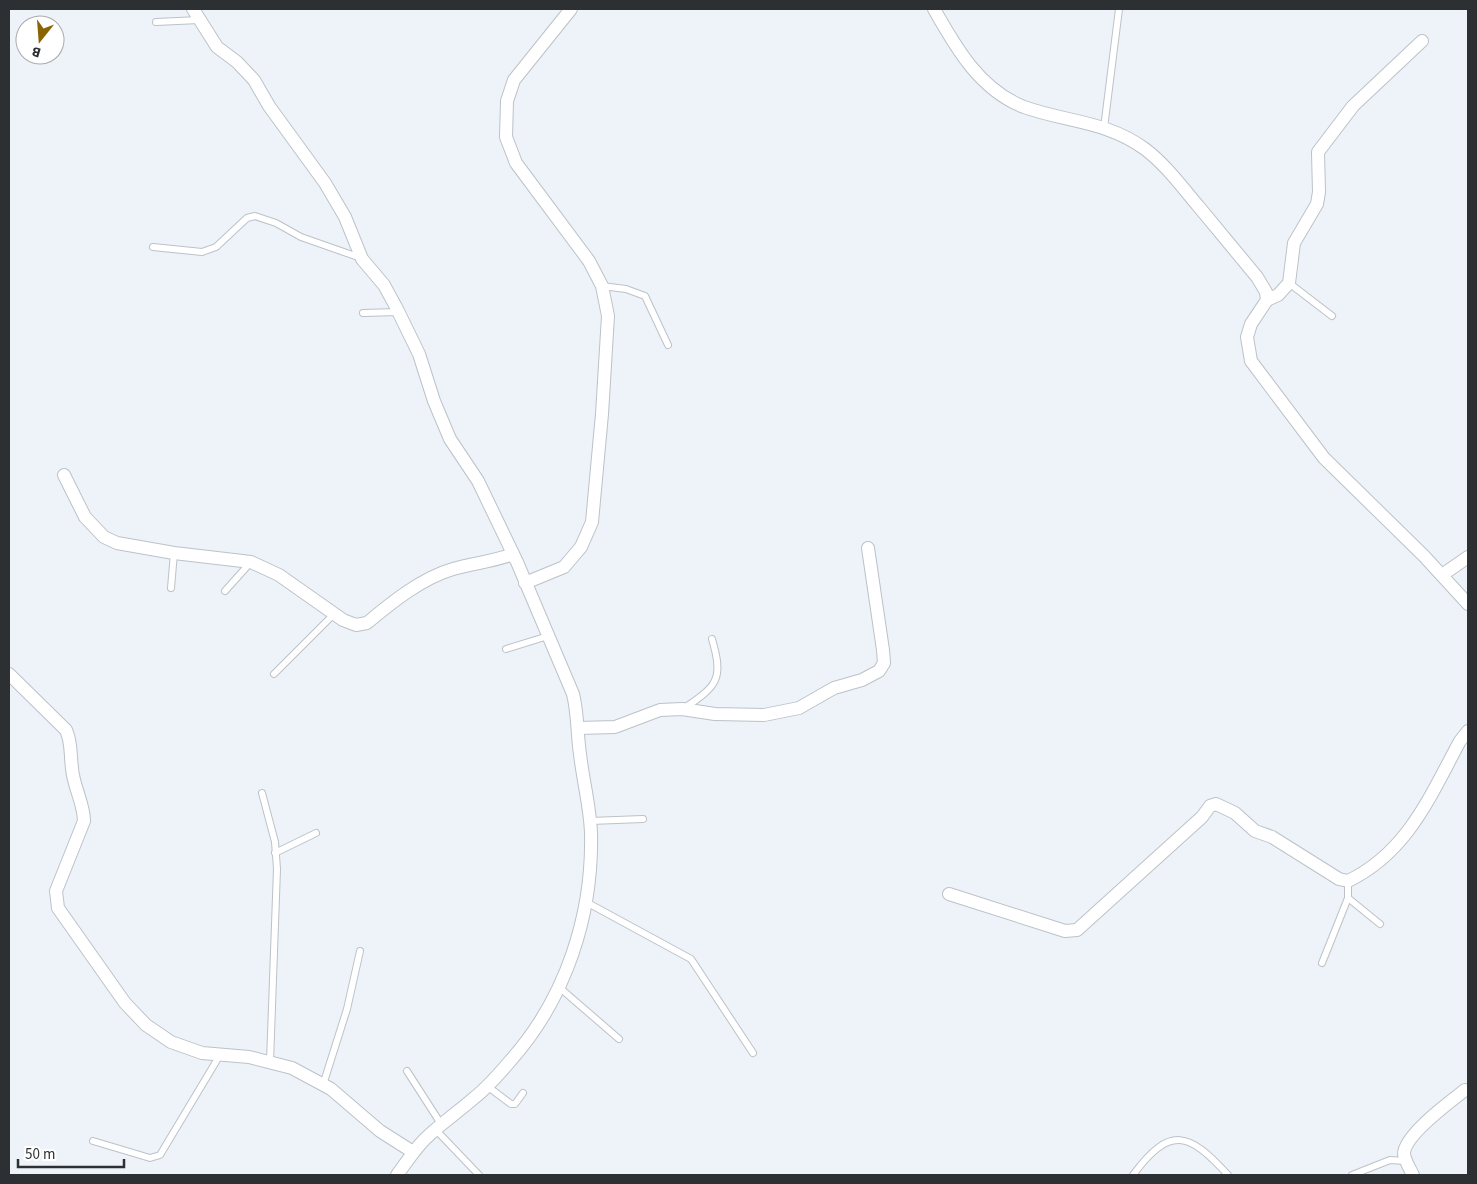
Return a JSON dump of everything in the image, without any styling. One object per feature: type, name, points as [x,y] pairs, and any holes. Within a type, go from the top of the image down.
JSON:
[{"type":"street","points":[[934,9],[963,58],[998,94],[1024,106],[1090,122],[1104,128],[1144,149],[1167,169],[1257,277],[1266,292],[1267,300]]},
{"type":"street","points":[[525,583],[564,567],[581,547],[592,522],[607,349],[608,316],[602,286],[589,261],[516,163],[506,137],[507,101],[514,80],[569,10]]},
{"type":"street","points":[[196,14],[217,47],[237,62],[254,80],[269,106],[325,183],[345,217],[362,258],[384,285],[419,354],[434,401],[450,439],[478,481],[513,554],[573,694],[577,709],[590,821],[590,871],[586,902],[572,954],[560,988],[527,1041],[487,1086],[438,1126],[413,1152],[397,1175]]},
{"type":"street","points":[[1422,41],[1353,106],[1318,152],[1319,192],[1317,204],[1294,242],[1289,283],[1278,295],[1267,300],[1251,324],[1247,337],[1251,362],[1324,458],[1442,575],[1468,604]]},
{"type":"street","points":[[64,475],[85,517],[104,537],[117,543],[174,553],[251,562],[278,576],[334,614],[356,625],[367,623],[431,578],[453,569],[491,562],[513,554]]},
{"type":"street","points":[[578,728],[615,727],[660,710],[682,709],[715,714],[764,714],[799,708],[834,688],[862,680],[879,671],[884,663],[883,650],[868,548]]},
{"type":"street","points":[[1442,575],[1468,556]]},
{"type":"street","points":[[9,674],[66,730],[70,739],[72,769],[84,812],[84,821],[56,891],[58,908],[125,1004],[146,1025],[171,1042],[202,1053],[249,1057],[292,1068],[331,1089],[380,1131],[413,1152]]},
{"type":"street","points":[[949,894],[1065,931],[1077,930],[1202,817],[1210,806],[1216,804],[1235,813],[1255,831],[1272,838],[1339,879],[1348,881],[1380,860],[1414,825],[1460,741],[1468,731]]},
{"type":"street","points":[[1413,1175],[1404,1151],[1421,1127],[1465,1090]]},
{"type":"lane","points":[[1104,128],[1118,9]]},
{"type":"lane","points":[[156,22],[196,14]]},
{"type":"lane","points":[[154,247],[202,252],[216,247],[247,218],[255,216],[276,223],[301,237],[362,258]]},
{"type":"lane","points":[[1289,283],[1332,316]]},
{"type":"lane","points":[[602,286],[626,289],[645,296],[668,345]]},
{"type":"lane","points":[[363,313],[398,312]]},
{"type":"lane","points":[[171,588],[174,553]]},
{"type":"lane","points":[[225,591],[251,562]]},
{"type":"lane","points":[[274,674],[334,614]]},
{"type":"lane","points":[[506,649],[548,636]]},
{"type":"lane","points":[[682,709],[708,692],[715,681],[719,664],[712,640]]},
{"type":"lane","points":[[262,792],[276,853],[270,1062]]},
{"type":"lane","points":[[590,821],[643,819]]},
{"type":"lane","points":[[276,853],[316,833]]},
{"type":"lane","points":[[1322,963],[1348,898],[1348,881]]},
{"type":"lane","points":[[1348,898],[1380,924]]},
{"type":"lane","points":[[586,902],[691,959],[753,1053]]},
{"type":"lane","points":[[324,1085],[347,1009],[360,951]]},
{"type":"lane","points":[[560,988],[619,1039]]},
{"type":"lane","points":[[93,1141],[150,1158],[160,1155],[220,1055]]},
{"type":"lane","points":[[407,1071],[438,1126],[479,1175]]},
{"type":"lane","points":[[487,1086],[511,1104],[515,1104],[523,1093]]},
{"type":"lane","points":[[1133,1175],[1146,1157],[1161,1145],[1175,1141],[1193,1143],[1208,1154],[1228,1175]]},
{"type":"lane","points":[[1352,1175],[1390,1160],[1407,1162]]}]
